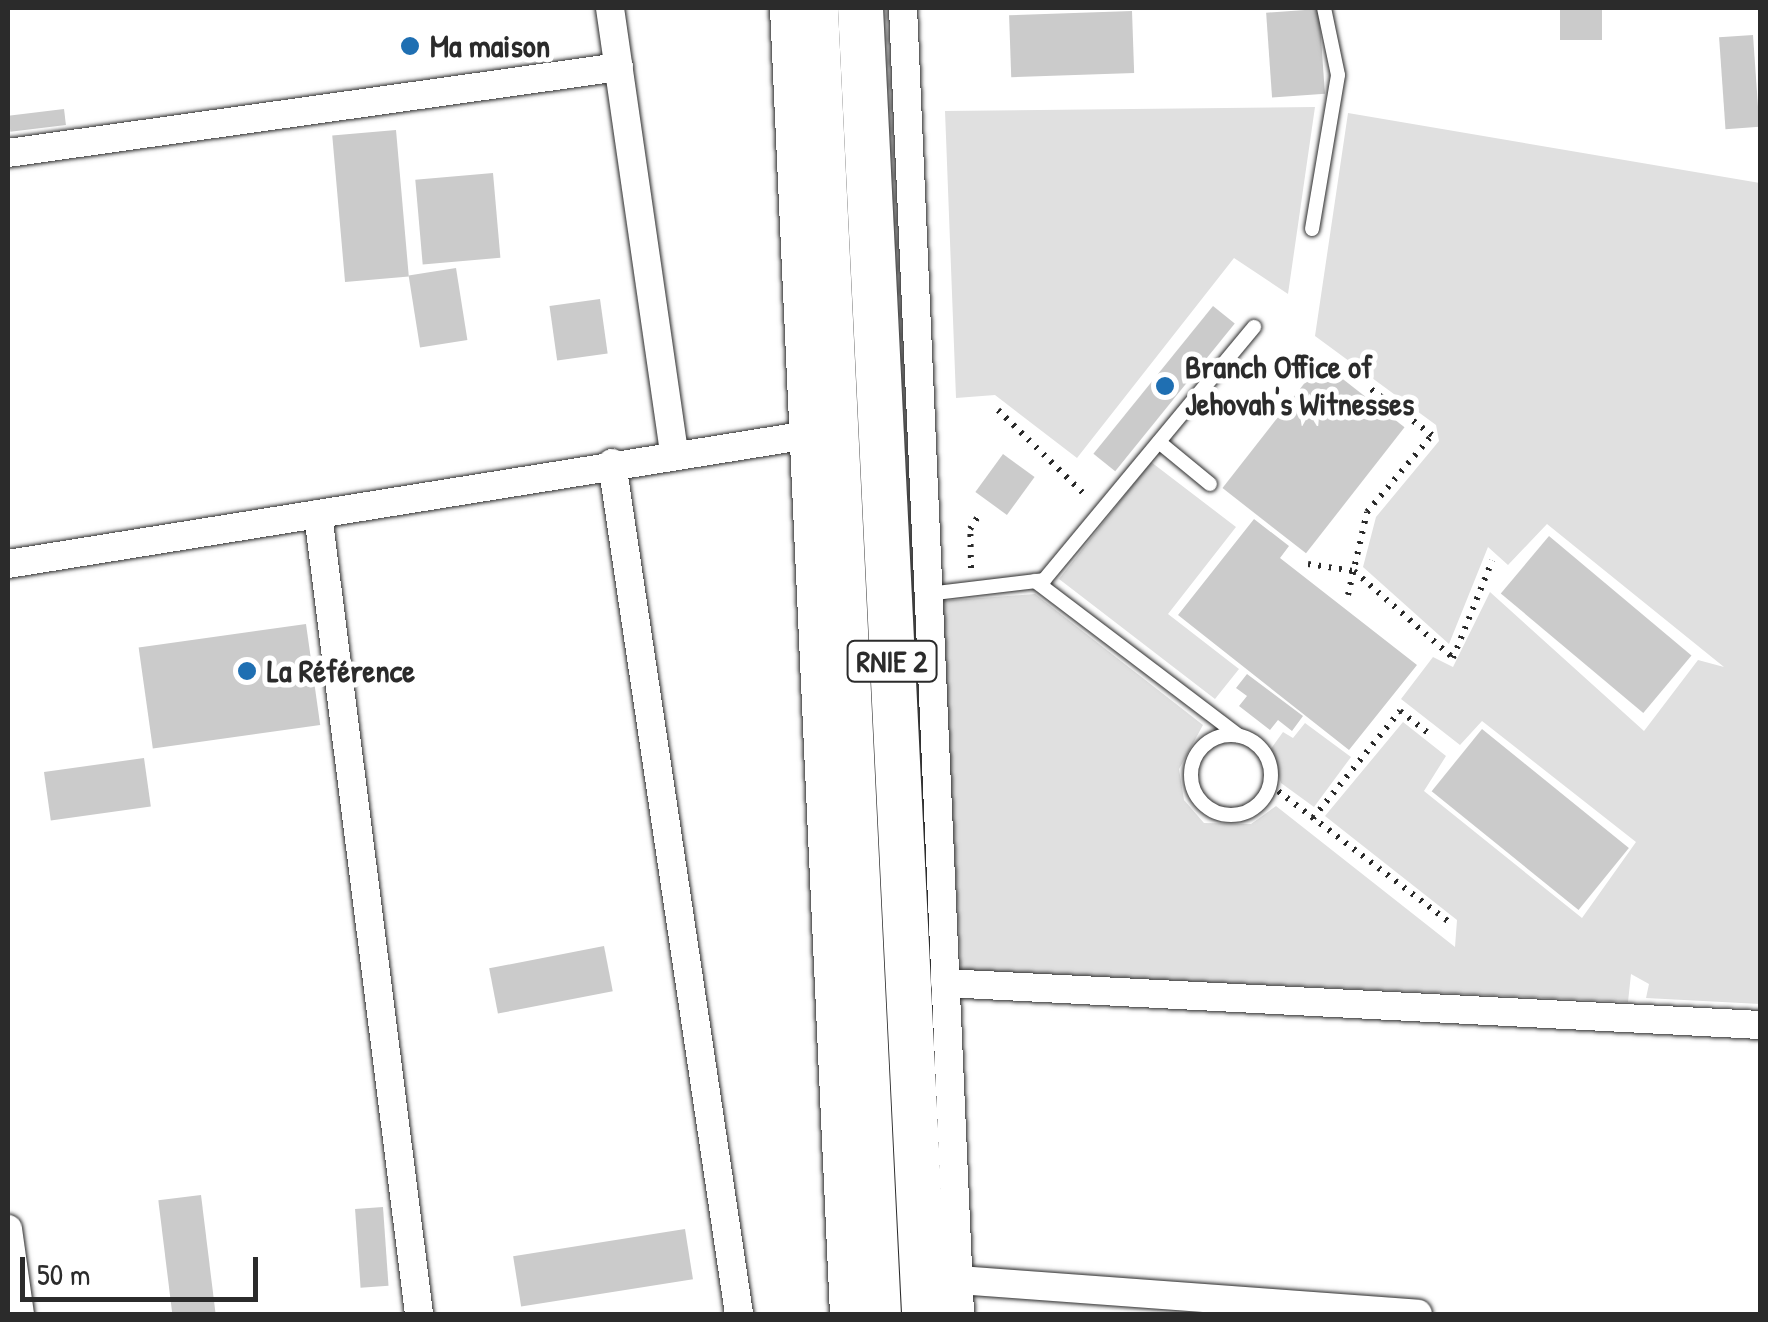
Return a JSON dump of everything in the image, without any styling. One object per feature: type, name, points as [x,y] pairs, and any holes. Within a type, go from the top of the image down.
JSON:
[{"type":"highway","name":"RNIE 2","points":[[815,8],[818,433],[878,1314]]},
{"type":"highway","name":"RNIE 2","points":[[860,8],[924,1314]]},
{"type":"street","points":[[610,8],[674,453]]},
{"type":"street","points":[[784,8],[818,433],[844,1314]]},
{"type":"street","points":[[902,8],[960,1314]]},
{"type":"street","points":[[8,153],[618,67]]},
{"type":"street","points":[[8,564],[612,462],[818,433]]},
{"type":"street","points":[[612,462],[739,1314]]},
{"type":"street","points":[[318,514],[419,1314]]},
{"type":"street","points":[[945,983],[1760,1025]]},
{"type":"street","points":[[8,1229],[20,1314]]},
{"type":"street","points":[[959,1280],[1233,1307],[1418,1314]]},
{"type":"lane","points":[[1312,230],[1338,75],[1324,8]]},
{"type":"lane","points":[[926,594],[1035,581],[1102,511],[1254,327]]},
{"type":"lane","points":[[1159,442],[1210,484]]},
{"type":"lane","points":[[1035,581],[1239,736],[1261,748],[1270,784],[1256,806],[1232,815],[1196,797],[1194,758],[1214,738],[1239,736]]},
{"type":"path","points":[[1348,595],[1367,512],[1432,435],[1368,388]]},
{"type":"path","points":[[998,410],[1102,511]]},
{"type":"path","points":[[972,589],[970,528],[981,512]]},
{"type":"path","points":[[1308,564],[1354,571],[1453,658],[1492,561]]},
{"type":"path","points":[[1313,818],[1400,711],[1428,733]]},
{"type":"path","points":[[1270,784],[1448,922]]},
{"type":"shaded area","points":[[1315,107],[1288,294],[1234,258],[1077,458],[995,395],[956,398],[945,111]]},
{"type":"shaded area","points":[[1348,113],[1760,183],[1760,1004],[1646,998],[1649,984],[1631,974],[1628,1002],[961,970],[940,601],[1035,594],[1203,725],[1179,769],[1184,800],[1204,823],[1251,824],[1276,806],[1455,947],[1457,920],[1325,816],[1403,722],[1446,756],[1424,791],[1582,918],[1636,842],[1482,721],[1460,745],[1401,699],[1433,657],[1453,667],[1490,592],[1644,731],[1698,660],[1724,667],[1547,524],[1508,565],[1488,547],[1449,644],[1363,567],[1376,517],[1439,441],[1436,425],[1315,336]]},
{"type":"shaded area","points":[[1151,462],[1236,527],[1168,614],[1239,669],[1215,699],[1059,579]]},
{"type":"shaded area","points":[[1305,723],[1351,757],[1314,807],[1281,783],[1270,750],[1283,732],[1293,738]]},
{"type":"building","points":[[1560,8],[1602,8],[1602,40],[1560,40]]},
{"type":"building","points":[[1319,9],[1325,94],[1272,97],[1266,13]]},
{"type":"building","points":[[1132,11],[1134,73],[1011,77],[1009,15]]},
{"type":"building","points":[[1753,35],[1759,127],[1726,129],[1719,37]]},
{"type":"building","points":[[64,109],[66,125],[10,132],[8,116]]},
{"type":"building","points":[[396,130],[409,276],[345,282],[332,136]]},
{"type":"building","points":[[493,173],[500,258],[423,264],[415,180]]},
{"type":"building","points":[[456,268],[467,340],[420,348],[409,276]]},
{"type":"building","points":[[600,299],[608,353],[557,361],[549,306]]},
{"type":"building","points":[[1213,306],[1235,324],[1115,471],[1093,454]]},
{"type":"building","points":[[1321,362],[1405,427],[1306,553],[1222,488]]},
{"type":"building","points":[[1003,454],[1035,477],[1007,515],[975,492]]},
{"type":"building","points":[[1254,519],[1289,546],[1280,558],[1417,665],[1349,750],[1178,615]]},
{"type":"building","points":[[1549,536],[1691,656],[1643,713],[1501,593]]},
{"type":"building","points":[[306,624],[320,725],[153,749],[139,648]]},
{"type":"building","points":[[1247,674],[1303,716],[1292,731],[1278,720],[1270,730],[1239,706],[1247,696],[1236,688]]},
{"type":"building","points":[[1482,729],[1629,848],[1579,910],[1432,791]]},
{"type":"building","points":[[144,758],[151,807],[51,821],[44,772]]},
{"type":"building","points":[[604,946],[613,991],[498,1013],[489,968]]},
{"type":"building","points":[[201,1195],[216,1314],[172,1314],[158,1200]]},
{"type":"building","points":[[383,1207],[389,1286],[361,1288],[355,1209]]},
{"type":"building","points":[[685,1229],[693,1279],[521,1307],[513,1256]]},
{"type":"place","name":"Ma maison","points":[[410,46]]},
{"type":"place","name":"Branch Office of Jehovah's Witnesses","points":[[1165,386]]},
{"type":"place","name":"La Référence","points":[[247,671]]}]
